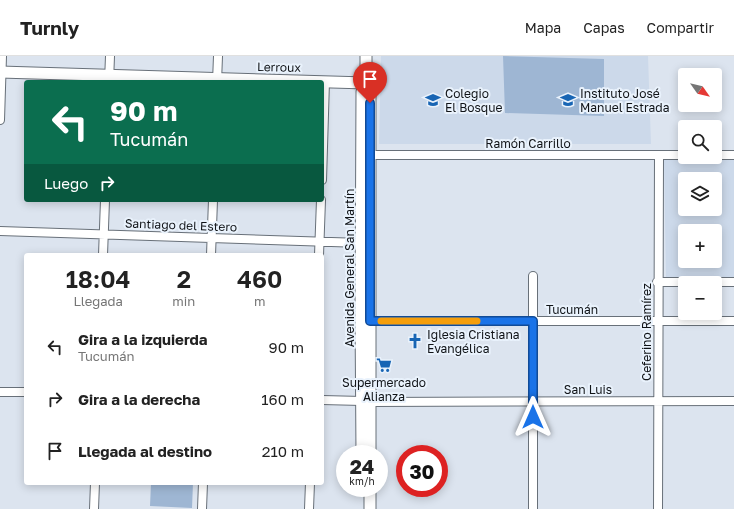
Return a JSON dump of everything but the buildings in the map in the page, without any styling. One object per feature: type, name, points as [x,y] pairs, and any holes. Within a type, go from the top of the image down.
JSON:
[{"type":"main road","name":"Avenida General San Martín","points":[[363,445],[366,402],[366,321],[371,156],[370,92],[366,83],[366,56]]},
{"type":"main road","name":"Lerroux","points":[[1,72],[110,78],[217,80]]},
{"type":"main road","name":"Lerroux","points":[[325,81],[366,83]]},
{"type":"main road","name":"Avenida General San Martín","points":[[366,83],[362,92],[362,243],[366,321]]},
{"type":"main road","name":"Avenida General San Martín","points":[[366,402],[369,445]]},
{"type":"main road","points":[[362,497],[362,509]]},
{"type":"main road","points":[[370,497],[370,509]]},
{"type":"street","points":[[0,120],[2,56]]},
{"type":"street","points":[[110,56],[110,78]]},
{"type":"street","points":[[217,80],[218,56]]},
{"type":"street","points":[[324,114],[325,81]]},
{"type":"street","name":"Ceferino Ramírez","points":[[658,155],[658,509]]},
{"type":"street","name":"Ramón Carrillo","points":[[371,156],[678,155]]},
{"type":"street","points":[[722,155],[734,155]]},
{"type":"street","points":[[103,253],[105,202]]},
{"type":"street","points":[[212,253],[213,202]]},
{"type":"street","points":[[319,253],[321,202]]},
{"type":"street","name":"Santiago del Estero","points":[[0,231],[362,243]]},
{"type":"street","points":[[533,276],[533,509]]},
{"type":"street","points":[[657,282],[734,282]]},
{"type":"street","name":"Tucumán","points":[[366,321],[734,321]]},
{"type":"street","points":[[0,392],[24,392]]},
{"type":"street","name":"San Luis","points":[[324,400],[366,402],[734,401]]},
{"type":"street","points":[[94,509],[95,485]]},
{"type":"street","points":[[202,509],[203,485]]},
{"type":"street","points":[[309,509],[310,485]]},
{"type":"shaded area","name":"Instituto José Manuel Estrada","points":[[381,56],[648,56],[651,144],[379,144]]},
{"type":"shaded area","points":[[503,56],[604,59],[604,116],[505,113]]},
{"type":"shaded area","points":[[664,159],[678,159],[678,164],[722,164],[722,159],[734,159],[734,278],[722,278],[722,276],[678,276],[678,278],[666,278]]},
{"type":"shaded area","points":[[151,485],[193,485],[192,508],[150,506]]},
{"type":"slow traffic","points":[[381,321],[477,321]]},
{"type":"place","name":"Colegio El Bosque","points":[[433,100]]},
{"type":"place","name":"Instituto José Manuel Estrada","points":[[568,100]]},
{"type":"place","name":"Iglesia Cristiana Evangélica","points":[[415,341]]},
{"type":"place","name":"Supermercado Alianza","points":[[384,365]]},
{"type":"route","points":[[370,103],[370,321],[533,321],[533,417]]}]
